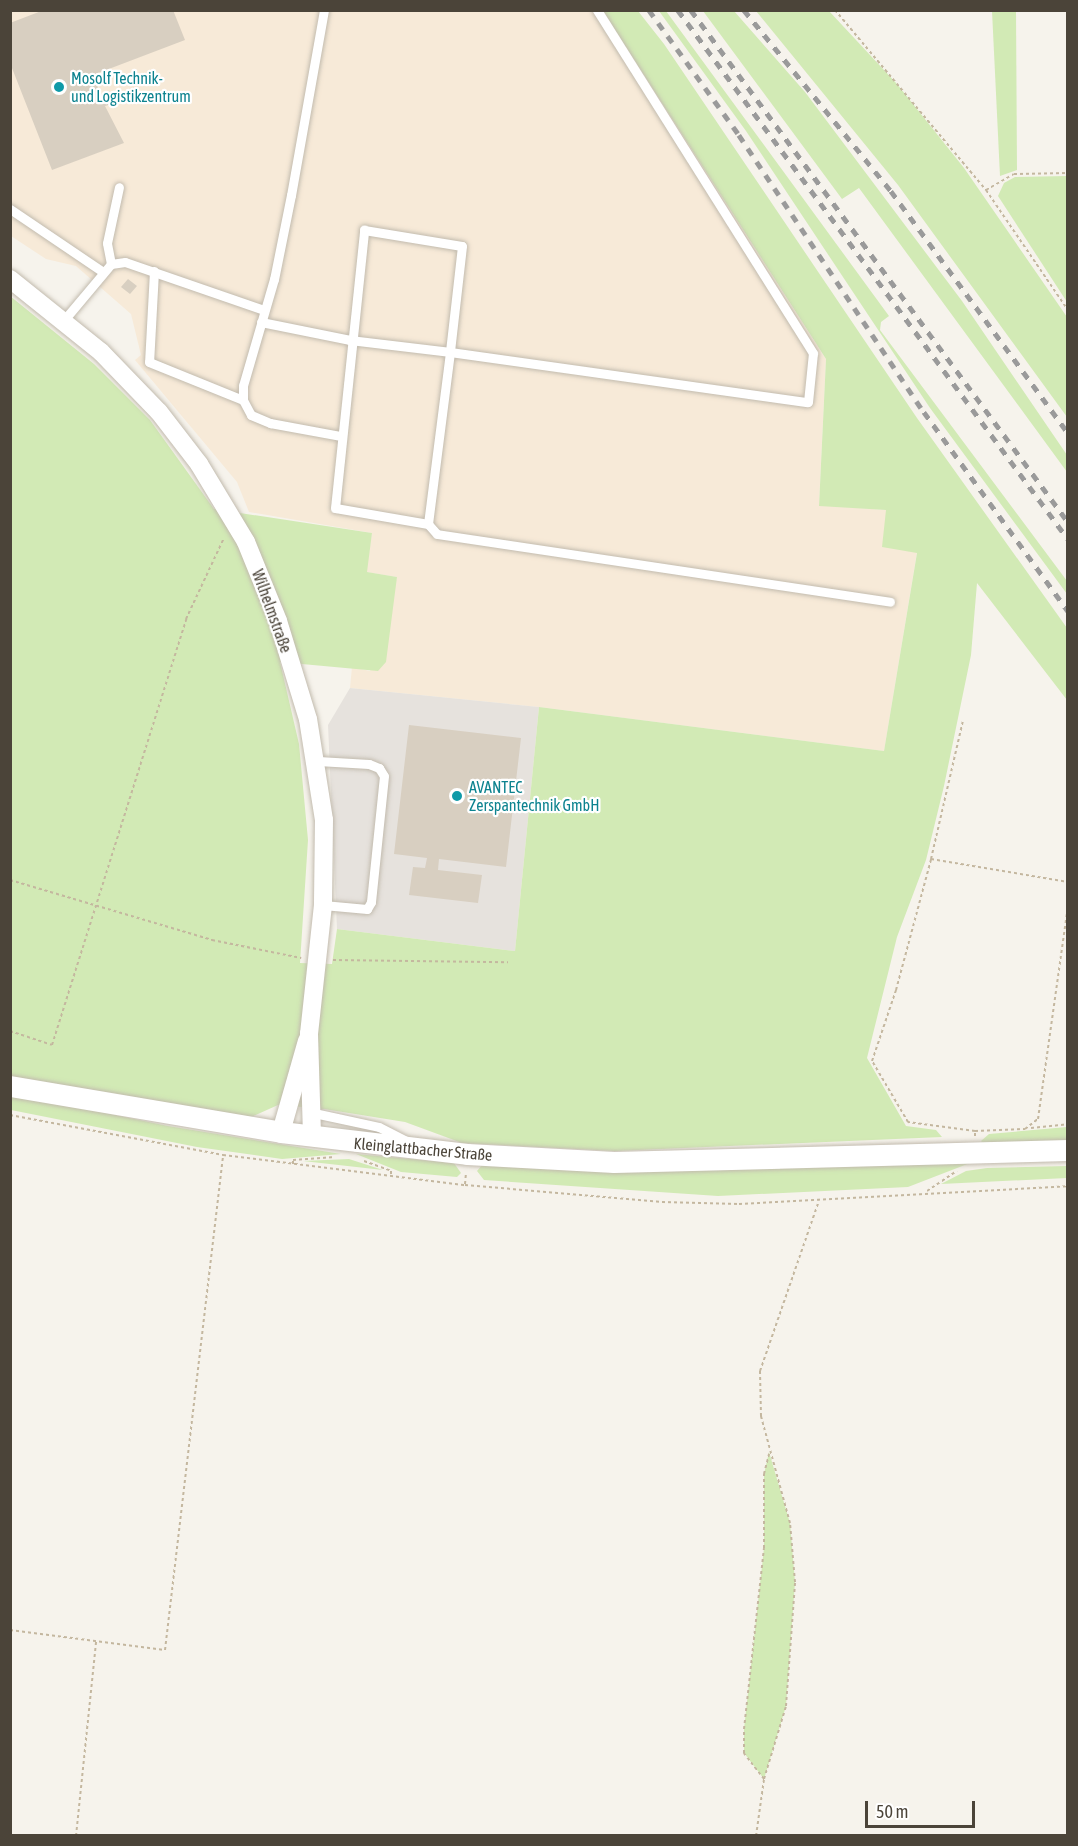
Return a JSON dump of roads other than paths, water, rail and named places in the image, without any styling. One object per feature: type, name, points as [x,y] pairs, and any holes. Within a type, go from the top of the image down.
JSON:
[{"type":"street","name":"Wilhelmstraße","points":[[10,279],[64,320],[159,412],[199,464],[233,520],[278,621],[318,761],[324,819],[323,905],[309,1034],[314,1113],[312,1137]]},
{"type":"street","name":"Wilhelmstraße","points":[[281,1132],[309,1034]]},
{"type":"street","name":"Kleinglattbacher Straße","points":[[10,1086],[312,1137],[421,1151],[614,1162],[839,1158],[1068,1150]]},
{"type":"lane","points":[[324,10],[294,184],[243,386],[243,400],[252,415],[270,423],[340,436]]},
{"type":"lane","points":[[261,322],[350,340],[808,402],[813,352],[597,10]]},
{"type":"lane","points":[[111,264],[107,243],[119,187]]},
{"type":"lane","points":[[10,209],[103,273]]},
{"type":"lane","points":[[428,524],[462,246],[364,230],[350,340],[335,508],[428,524],[437,534],[890,602]]},
{"type":"lane","points":[[64,320],[111,264],[125,262],[264,310]]},
{"type":"lane","points":[[154,271],[149,362],[243,400]]},
{"type":"lane","points":[[318,761],[369,764],[379,768],[384,776],[371,902],[367,909],[323,905]]},
{"type":"lane","points":[[314,1113],[398,1133],[421,1151]]},
{"type":"railway","points":[[649,10],[739,135],[924,412],[1068,611]]},
{"type":"railway","points":[[678,10],[1068,539]]},
{"type":"railway","points":[[691,10],[1068,522]]},
{"type":"railway","points":[[744,10],[891,191],[1068,433]]},
{"type":"place","name":"Mosolf Technik- und Logistikzentrum","points":[[59,87]]},
{"type":"place","name":"AVANTEC Zerspantechnik GmbH","points":[[457,796]]}]
